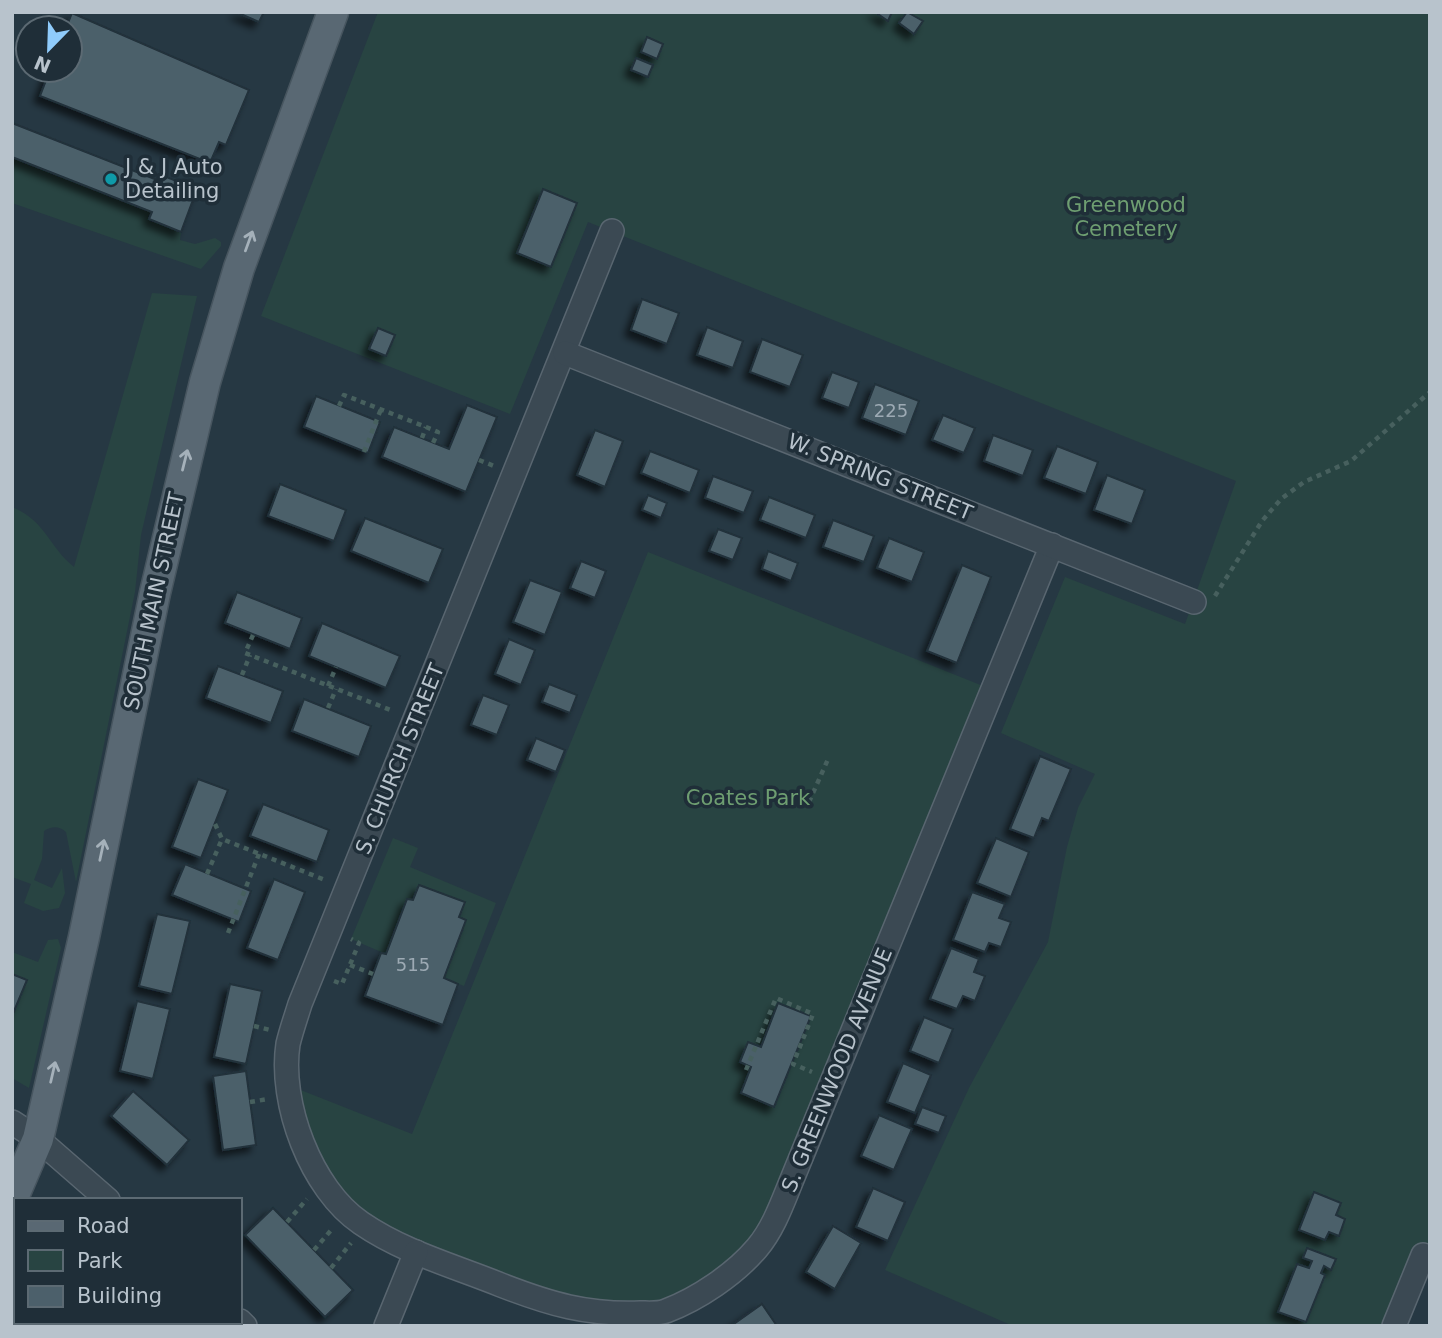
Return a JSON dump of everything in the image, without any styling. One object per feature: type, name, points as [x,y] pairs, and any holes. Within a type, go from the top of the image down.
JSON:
[{"type":"main road","name":"SOUTH MAIN STREET","points":[[12,1200],[38,1139],[84,937],[157,581],[202,395],[239,268],[333,12]]},
{"type":"street","name":"S. CHURCH STREET","points":[[416,1252],[358,1222],[333,1195],[313,1165],[297,1128],[292,1107],[288,1085],[288,1045],[300,1004],[612,231]]},
{"type":"street","name":"W. SPRING STREET","points":[[565,353],[1203,602]]},
{"type":"street","name":"S. GREENWOOD AVENUE","points":[[416,1252],[541,1300],[585,1312],[666,1319],[725,1277],[757,1247],[776,1217],[1052,545]]},
{"type":"street","points":[[12,1122],[38,1139],[106,1198]]},
{"type":"street","points":[[386,1326],[416,1252]]},
{"type":"street","points":[[1394,1326],[1423,1255]]},
{"type":"path","points":[[1203,602],[1281,499],[1304,482],[1351,461],[1430,392]]},
{"type":"path","points":[[340,406],[344,395],[381,409],[438,432],[433,443]]},
{"type":"path","points":[[364,452],[381,409]]},
{"type":"path","points":[[422,438],[426,427]]},
{"type":"path","points":[[479,460],[494,466]]},
{"type":"path","points":[[253,635],[245,653],[393,711]]},
{"type":"path","points":[[242,675],[250,655]]},
{"type":"path","points":[[328,686],[336,667]]},
{"type":"path","points":[[328,708],[336,689]]},
{"type":"path","points":[[809,802],[829,757]]},
{"type":"path","points":[[215,824],[222,839],[325,880]]},
{"type":"path","points":[[207,874],[222,839]]},
{"type":"path","points":[[228,933],[259,854]]},
{"type":"path","points":[[334,981],[342,984],[359,943],[351,939]]},
{"type":"path","points":[[350,965],[373,974]]},
{"type":"path","points":[[746,1070],[776,998],[813,1014],[793,1064],[812,1072]]},
{"type":"path","points":[[254,1026],[270,1030]]},
{"type":"path","points":[[250,1102],[268,1099]]},
{"type":"path","points":[[287,1222],[307,1199]]},
{"type":"path","points":[[314,1250],[332,1228]]},
{"type":"path","points":[[331,1268],[351,1243]]},
{"type":"green space","name":"Greenwood Cemetery","points":[[378,12],[1430,12],[1430,1258],[1389,1326],[1013,1326],[885,1270],[969,1088],[1048,942],[1067,847],[1078,808],[1095,774],[1001,733],[1065,577],[1185,624],[1236,481],[588,222],[510,414],[261,316]]},
{"type":"green space","points":[[12,157],[152,212],[149,219],[181,232],[180,240],[195,244],[215,238],[221,242],[221,246],[201,269],[12,203]]},
{"type":"green space","points":[[152,293],[197,296],[141,535],[135,592],[76,882],[66,832],[55,827],[44,831],[42,859],[34,880],[52,888],[62,868],[65,893],[59,908],[43,911],[24,903],[31,884],[12,877],[12,507],[32,519],[74,567]]},
{"type":"green space","name":"Coates Park","points":[[648,552],[993,690],[776,1217],[696,1295],[625,1313],[391,1241],[333,1195],[288,1085],[412,1134]]},
{"type":"green space","points":[[393,838],[418,848],[410,867],[496,903],[464,986],[444,978],[466,920],[459,917],[464,902],[419,885],[413,900],[407,900],[386,954],[351,939]]},
{"type":"green space","points":[[58,939],[61,948],[29,1088],[12,1078],[12,1016],[26,980],[12,974],[12,952],[38,962],[48,940]]},
{"type":"green space","points":[[90,1324],[163,1324],[162,1326]]},
{"type":"building","points":[[236,12],[264,12],[259,22]]},
{"type":"building","points":[[875,12],[892,12],[888,21]]},
{"type":"building","points":[[907,12],[923,21],[914,34],[899,23]]},
{"type":"building","points":[[84,18],[249,90],[226,145],[219,142],[210,163],[40,96],[45,84],[84,84]]},
{"type":"building","points":[[647,37],[663,44],[657,59],[641,52]]},
{"type":"building","points":[[636,58],[653,65],[648,77],[631,70]]},
{"type":"building","name":"J & J Auto Detailing","points":[[12,123],[162,182],[164,176],[197,189],[181,232],[149,219],[152,212],[12,157]]},
{"type":"building","points":[[543,189],[577,203],[551,267],[517,253]]},
{"type":"building","points":[[642,299],[679,313],[667,344],[631,330]]},
{"type":"building","points":[[707,327],[743,341],[733,368],[697,355]]},
{"type":"building","points":[[378,328],[395,335],[386,356],[369,349]]},
{"type":"building","points":[[762,339],[803,355],[790,387],[750,372]]},
{"type":"building","points":[[832,372],[859,382],[849,408],[822,398]]},
{"type":"building","points":[[875,384],[919,401],[906,435],[862,418]]},
{"type":"building","points":[[316,396],[380,422],[368,453],[304,427]]},
{"type":"building","points":[[467,405],[497,417],[466,492],[382,457],[394,427],[449,449]]},
{"type":"building","points":[[943,415],[975,428],[964,453],[932,440]]},
{"type":"building","points":[[595,430],[623,441],[605,487],[577,475]]},
{"type":"building","points":[[993,435],[1033,450],[1023,476],[984,461]]},
{"type":"building","points":[[1057,446],[1098,462],[1086,494],[1044,478]]},
{"type":"building","points":[[650,451],[699,470],[690,493],[641,473]]},
{"type":"building","points":[[1107,475],[1145,490],[1132,524],[1094,510]]},
{"type":"building","points":[[713,476],[753,491],[744,513],[705,498]]},
{"type":"building","points":[[280,484],[346,510],[334,541],[268,516]]},
{"type":"building","points":[[648,495],[667,503],[661,518],[642,510]]},
{"type":"building","points":[[769,497],[815,515],[806,538],[760,520]]},
{"type":"building","points":[[365,518],[443,549],[429,583],[351,551]]},
{"type":"building","points":[[833,520],[874,536],[864,562],[823,547]]},
{"type":"building","points":[[718,529],[742,538],[733,560],[709,551]]},
{"type":"building","points":[[889,538],[924,552],[912,582],[877,568]]},
{"type":"building","points":[[768,551],[798,563],[791,581],[762,569]]},
{"type":"building","points":[[581,561],[606,571],[595,598],[570,588]]},
{"type":"building","points":[[962,565],[991,577],[957,663],[927,651]]},
{"type":"building","points":[[530,580],[562,592],[545,635],[513,622]]},
{"type":"building","points":[[237,592],[302,618],[290,649],[225,623]]},
{"type":"building","points":[[322,623],[400,656],[386,688],[309,656]]},
{"type":"building","points":[[509,639],[535,650],[521,685],[495,674]]},
{"type":"building","points":[[218,666],[283,691],[271,723],[206,698]]},
{"type":"building","points":[[549,684],[577,695],[570,713],[542,702]]},
{"type":"building","points":[[483,695],[509,705],[497,735],[471,725]]},
{"type":"building","points":[[304,699],[371,726],[359,757],[292,731]]},
{"type":"building","points":[[536,738],[565,750],[556,772],[527,760]]},
{"type":"building","points":[[1040,756],[1071,769],[1049,821],[1042,818],[1034,838],[1010,829]]},
{"type":"building","points":[[198,779],[228,790],[201,858],[172,847]]},
{"type":"building","points":[[263,804],[329,830],[317,862],[250,836]]},
{"type":"building","points":[[996,838],[1029,852],[1011,897],[977,883]]},
{"type":"building","points":[[185,864],[251,891],[239,922],[172,895]]},
{"type":"building","points":[[274,879],[305,892],[278,960],[247,948]]},
{"type":"building","points":[[419,885],[465,902],[459,917],[466,920],[444,978],[458,984],[443,1025],[365,996],[381,953],[386,954],[407,899],[413,900]]},
{"type":"building","points":[[972,892],[1005,904],[999,918],[1011,922],[1001,947],[989,943],[985,952],[953,940]]},
{"type":"building","points":[[157,914],[190,921],[172,994],[139,986]]},
{"type":"building","points":[[951,948],[979,959],[974,972],[985,976],[975,1001],[963,996],[957,1009],[930,999]]},
{"type":"building","points":[[12,974],[27,980],[12,1016]]},
{"type":"building","points":[[230,984],[262,991],[246,1064],[214,1057]]},
{"type":"building","points":[[137,1001],[170,1009],[153,1079],[120,1071]]},
{"type":"building","points":[[778,1003],[811,1016],[774,1107],[741,1093],[751,1067],[740,1062],[748,1042],[761,1047]]},
{"type":"building","points":[[924,1017],[953,1029],[939,1063],[910,1051]]},
{"type":"building","points":[[903,1063],[931,1075],[915,1113],[887,1102]]},
{"type":"building","points":[[246,1071],[256,1145],[223,1150],[213,1076]]},
{"type":"building","points":[[133,1091],[189,1140],[167,1165],[111,1116]]},
{"type":"building","points":[[922,1107],[946,1116],[939,1133],[915,1124]]},
{"type":"building","points":[[879,1115],[912,1129],[894,1170],[861,1156]]},
{"type":"building","points":[[873,1188],[905,1202],[888,1241],[856,1227]]},
{"type":"building","points":[[1314,1192],[1341,1203],[1336,1215],[1345,1219],[1339,1236],[1329,1232],[1325,1240],[1299,1230]]},
{"type":"building","points":[[273,1208],[353,1290],[325,1317],[245,1235]]},
{"type":"building","points":[[833,1226],[861,1243],[835,1289],[806,1272]]},
{"type":"building","points":[[1307,1248],[1336,1259],[1331,1270],[1324,1266],[1321,1273],[1325,1275],[1306,1322],[1278,1312],[1297,1264],[1309,1268],[1312,1261],[1303,1258]]},
{"type":"building","points":[[762,1304],[777,1326],[731,1326]]},
{"type":"place","name":"J & J Auto Detailing","points":[[111,179]]}]
